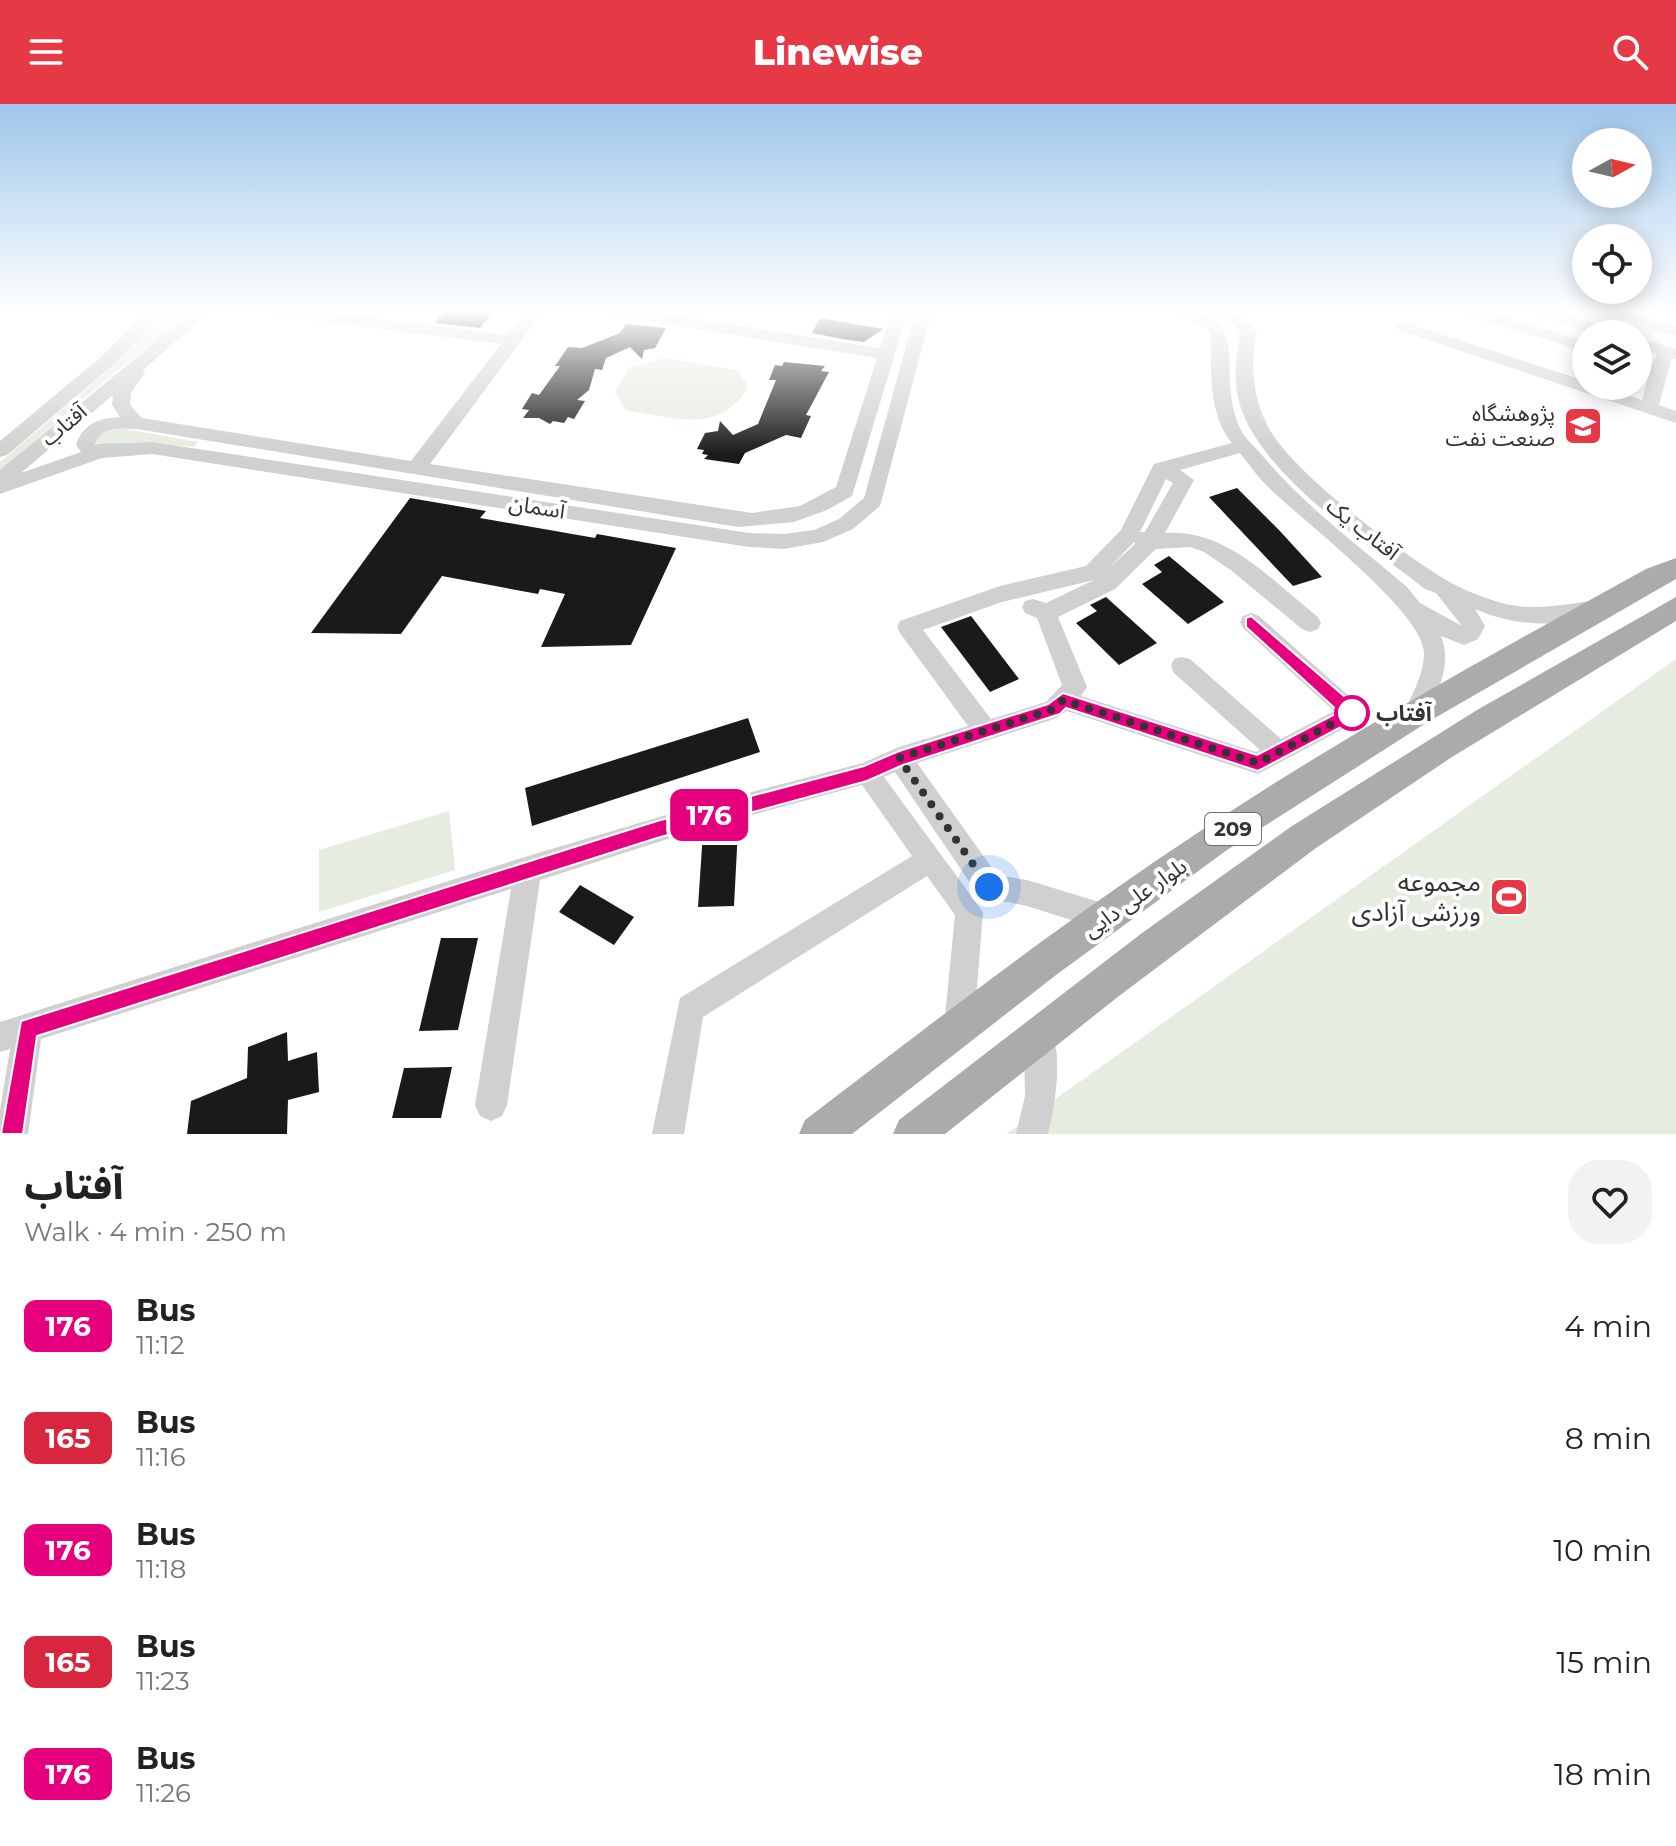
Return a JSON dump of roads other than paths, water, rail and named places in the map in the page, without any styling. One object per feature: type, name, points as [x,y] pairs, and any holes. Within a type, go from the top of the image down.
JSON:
[{"type":"main road","name":"بلوار علی دایی","points":[[819,1134],[1106,917],[1273,802],[1599,607],[1676,568]]},
{"type":"main road","name":"209","points":[[913,1134],[1140,957],[1306,836],[1516,700],[1676,608]]},
{"type":"street","name":"آفتاب","points":[[0,451],[110,358]]},
{"type":"street","name":"آفتاب","points":[[0,480],[144,358]]},
{"type":"street","points":[[137,423],[124,413],[121,398],[127,383],[148,358]]},
{"type":"street","points":[[417,467],[500,358]]},
{"type":"street","name":"آسمان","points":[[100,452],[90,450],[85,445],[85,439],[94,429],[117,422],[137,423],[738,520],[789,517],[826,504],[845,491],[884,358]]},
{"type":"street","name":"آسمان","points":[[0,487],[100,452],[135,448],[177,450],[749,540],[792,543],[814,539],[850,522],[873,501],[912,358]]},
{"type":"street","name":"آفتاب یک","points":[[1219,358],[1220,390],[1234,434],[1272,480],[1410,606],[1425,624],[1436,651],[1431,679],[1414,716]]},
{"type":"street","name":"آفتاب یک","points":[[1244,358],[1246,395],[1263,434],[1296,476],[1433,583],[1503,612],[1540,616],[1599,607]]},
{"type":"street","points":[[1498,358],[1676,417]]},
{"type":"street","points":[[1649,408],[1658,370],[1667,358]]},
{"type":"street","points":[[1652,368],[1658,370]]},
{"type":"street","points":[[1161,469],[1249,452]]},
{"type":"street","points":[[986,731],[908,627],[1007,593],[1107,583],[1150,542],[1184,480],[1249,452]]},
{"type":"street","points":[[1161,469],[1184,480]]},
{"type":"street","points":[[1046,613],[1081,587],[1129,534],[1161,469]]},
{"type":"street","points":[[1129,534],[1150,542],[1196,540],[1220,553],[1310,623]]},
{"type":"street","points":[[1410,606],[1442,627],[1464,636],[1470,633],[1474,626],[1466,614],[1433,583]]},
{"type":"street","points":[[12,1134],[14,1032],[528,869],[683,822],[867,773],[899,758],[1054,709],[1075,687],[1046,613],[1007,593]]},
{"type":"street","points":[[1063,700],[1258,763],[1352,713],[1251,622]]},
{"type":"street","points":[[1182,666],[1279,752]]},
{"type":"street","points":[[899,758],[989,887],[1027,893],[1106,917]]},
{"type":"street","points":[[867,773],[969,912],[959,1026]]},
{"type":"street","points":[[668,1134],[690,1008],[930,859]]},
{"type":"street","points":[[491,1105],[528,869]]},
{"type":"street","points":[[1032,1134],[1041,1096],[1039,1035]]},
{"type":"place","name":"پژوهشگاه صنعت نفت","points":[[1583,426]]},
{"type":"place","name":"آفتاب","points":[[1352,713]]},
{"type":"place","name":"مجموعه ورزشی آزادی","points":[[1509,897]]}]
